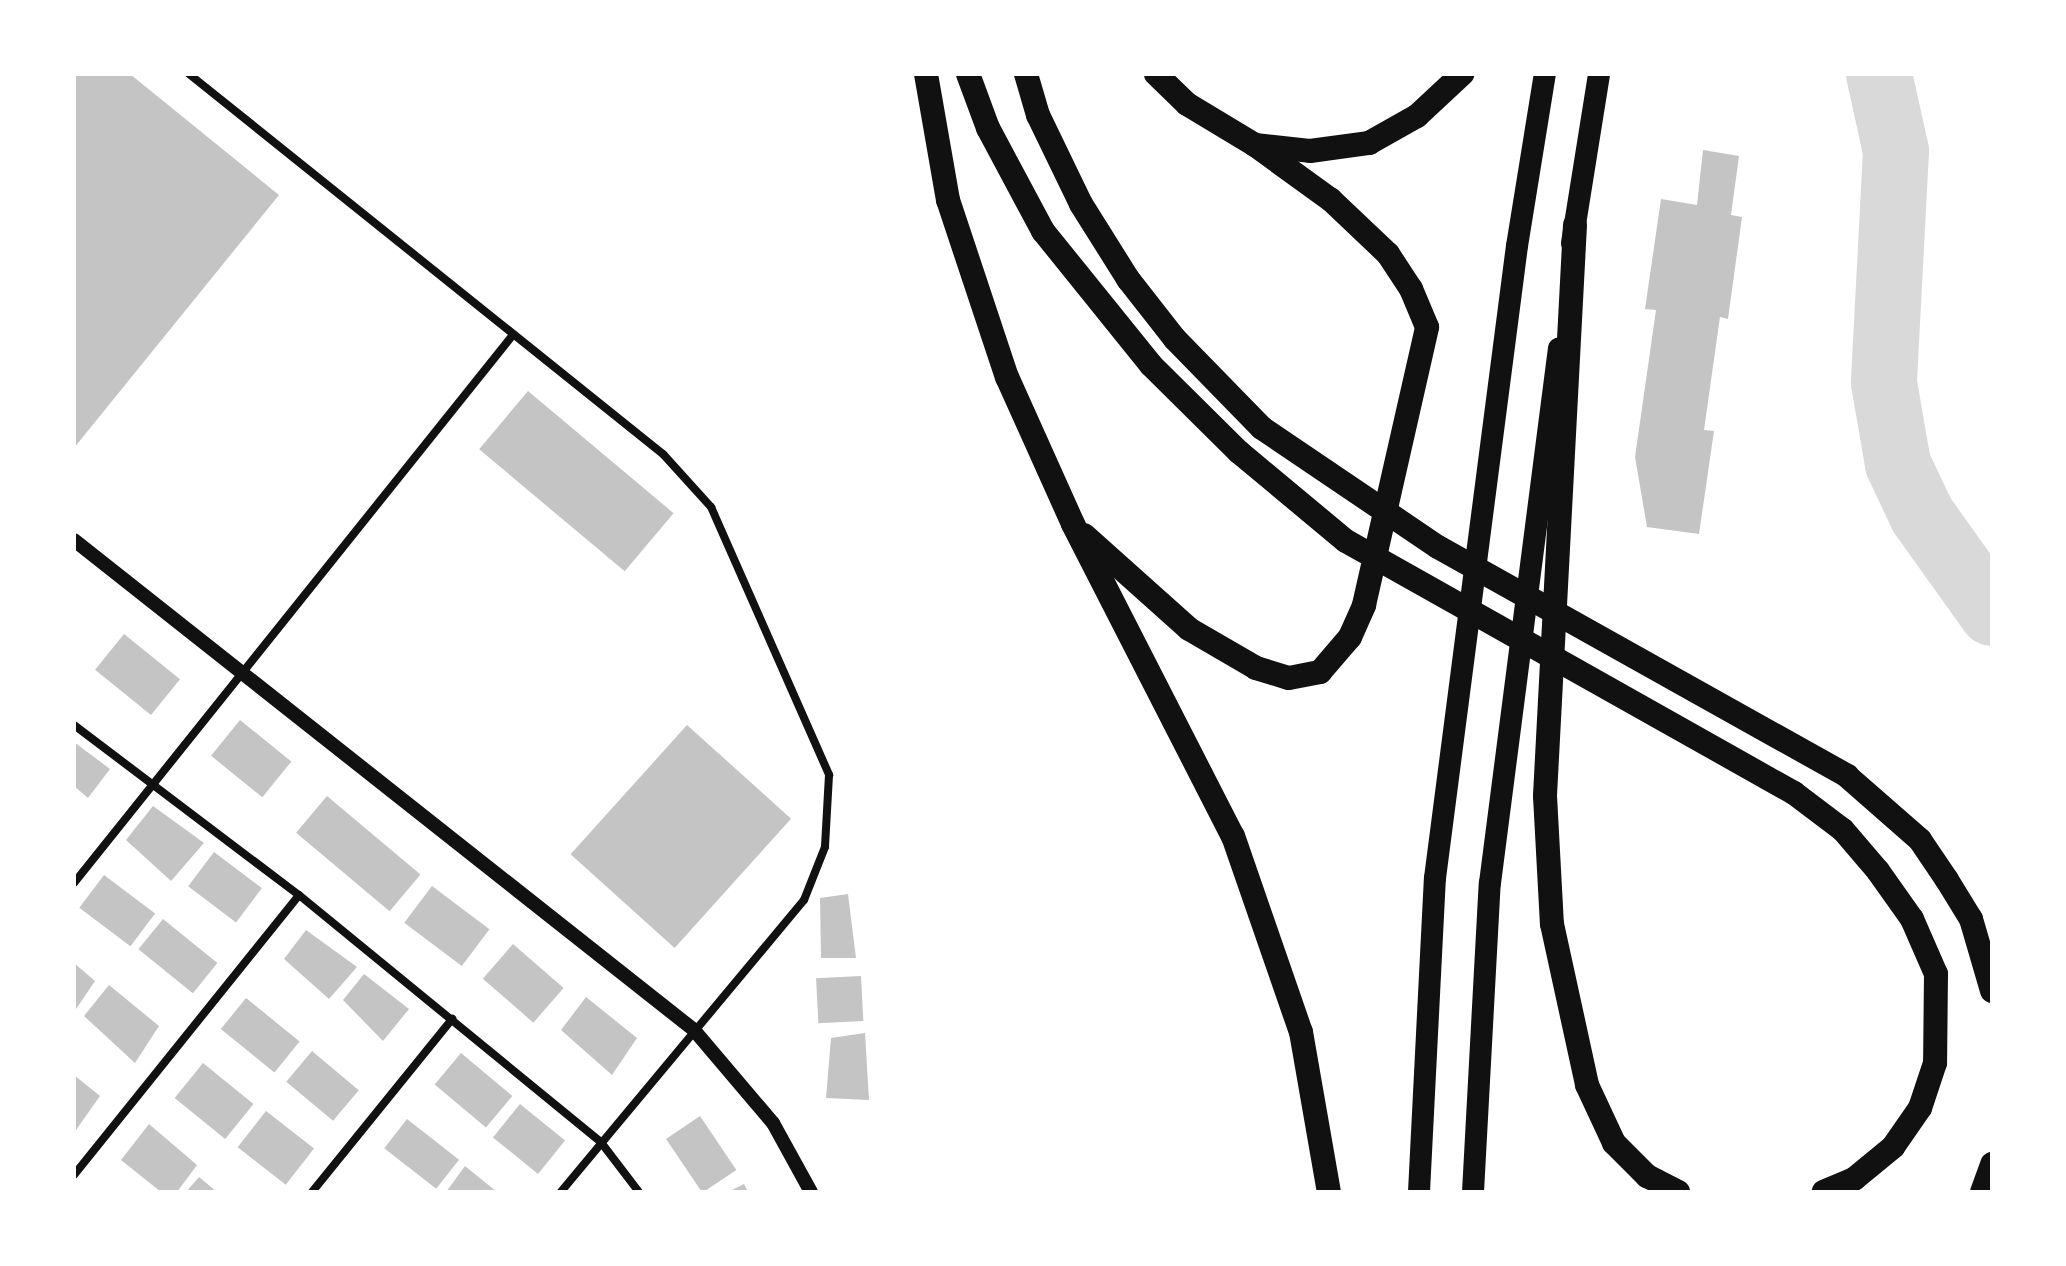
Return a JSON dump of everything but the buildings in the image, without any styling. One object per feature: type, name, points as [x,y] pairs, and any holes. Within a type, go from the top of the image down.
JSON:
[{"type":"highway","points":[[926,74],[948,200],[1007,377],[1073,524],[1233,836],[1301,1032],[1329,1192]]},
{"type":"highway","points":[[968,74],[988,128],[1043,231],[1091,295],[1239,452],[1346,541],[1620,698],[1794,793],[1843,830],[1912,919],[1936,974],[1935,1063],[1920,1108],[1893,1147],[1854,1179],[1824,1192]]},
{"type":"highway","points":[[1026,74],[1038,115],[1081,204],[1128,279],[1175,339],[1262,428],[1360,498],[1624,653],[1847,776],[1920,840],[1971,919],[1992,991]]},
{"type":"highway","points":[[1073,524],[1189,629],[1256,668],[1289,678],[1320,672],[1350,637],[1364,605],[1427,327],[1411,289],[1388,254],[1331,200],[1255,145],[1187,104],[1156,74]]},
{"type":"highway","points":[[1255,145],[1310,151],[1369,143],[1417,116],[1462,74]]},
{"type":"highway","points":[[1419,1192],[1435,878],[1517,246],[1545,74]]},
{"type":"highway","points":[[1473,1192],[1490,883],[1575,225],[1599,74]]},
{"type":"highway","points":[[1575,225],[1545,796],[1552,924],[1587,1085],[1614,1143],[1647,1176],[1678,1192]]},
{"type":"highway","points":[[1982,1192],[1992,1164]]},
{"type":"street","points":[[189,74],[663,454],[711,507],[829,775],[825,847],[804,900],[600,1141],[561,1192]]},
{"type":"street","points":[[74,883],[512,336]]},
{"type":"street","points":[[74,540],[240,675],[694,1030],[773,1123],[811,1192]]},
{"type":"street","points":[[74,725],[299,895],[600,1141],[639,1192]]},
{"type":"street","points":[[74,1175],[299,895]]},
{"type":"street","points":[[312,1192],[452,1019]]},
{"type":"waterway","points":[[1879,74],[1896,151],[1884,383],[1898,464],[1922,515],[1992,613]]}]
